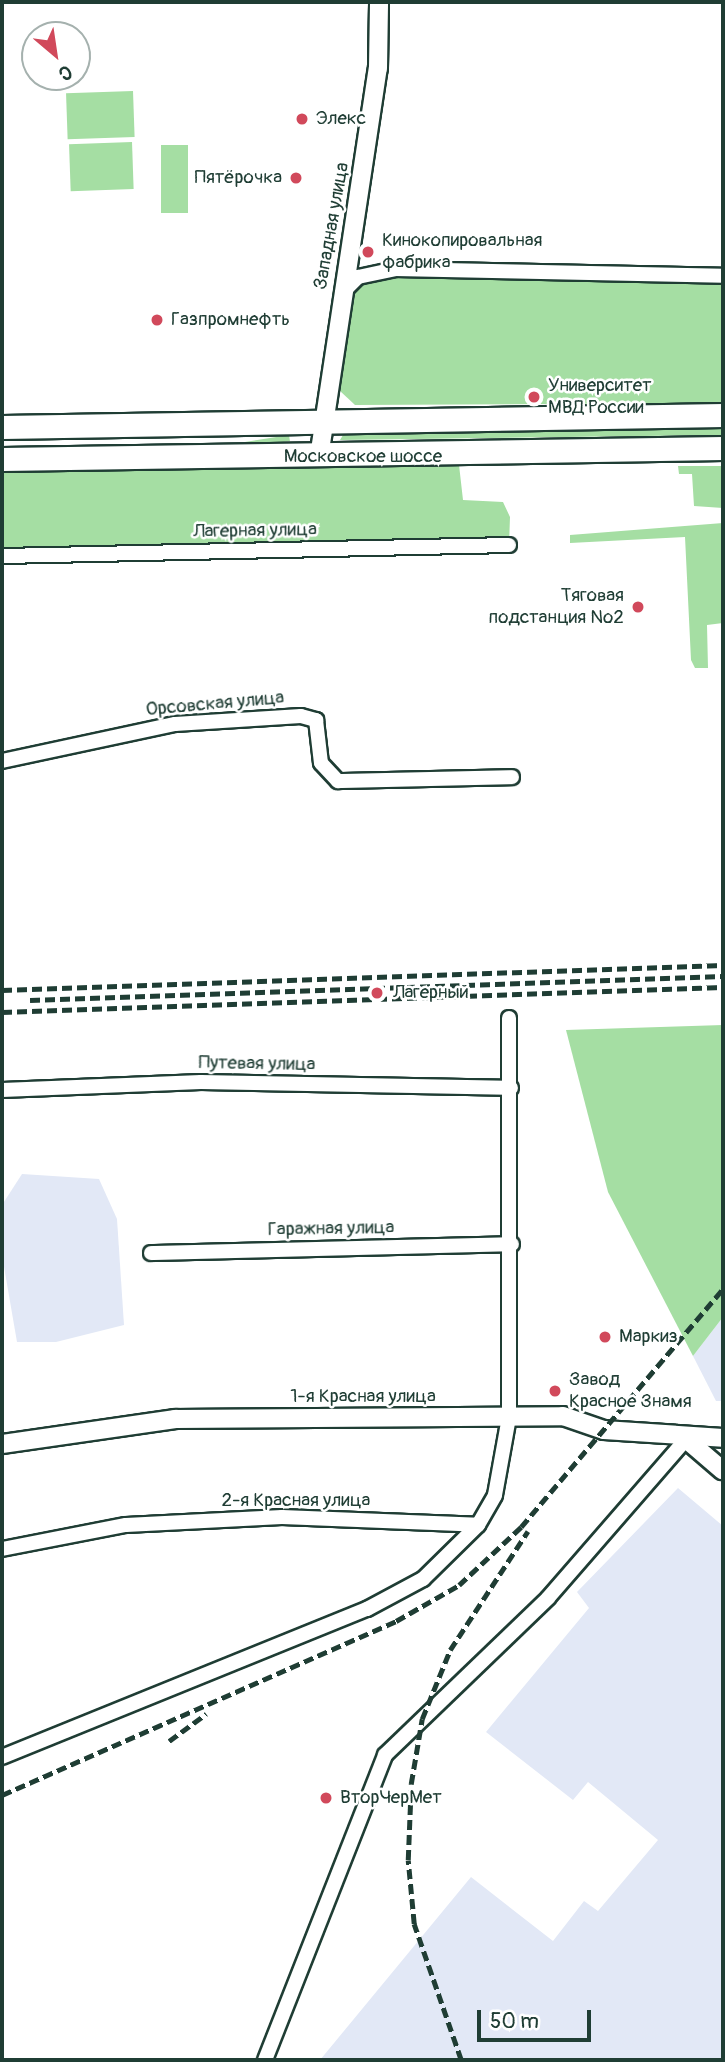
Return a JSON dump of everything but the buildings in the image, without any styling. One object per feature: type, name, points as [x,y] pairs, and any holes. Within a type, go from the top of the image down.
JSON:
[{"type":"main road","name":"Московское шоссе","points":[[2,427],[723,415]]},
{"type":"main road","name":"Московское шоссе","points":[[2,459],[319,457],[723,448]]},
{"type":"street","name":"Западная улица","points":[[319,457],[378,68],[379,2]]},
{"type":"street","points":[[342,293],[358,277],[395,269],[723,276]]},
{"type":"street","name":"Лагерная улица","points":[[2,556],[509,545]]},
{"type":"street","name":"Орсовская улица","points":[[2,761],[175,723],[302,716],[316,720],[321,763],[338,781],[512,777]]},
{"type":"street","points":[[2,1756],[367,1609],[423,1579],[478,1525],[495,1495],[509,1417],[512,1244],[509,1018]]},
{"type":"street","name":"Путевая улица","points":[[2,1090],[201,1082],[511,1087]]},
{"type":"street","name":"Гаражная улица","points":[[151,1253],[512,1244]]},
{"type":"street","name":"1-я Красная улица","points":[[2,1444],[175,1419],[562,1416],[604,1430],[686,1438],[723,1438]]},
{"type":"street","points":[[265,2060],[385,1755],[548,1598],[686,1438],[722,1473]]},
{"type":"street","points":[[722,1473],[723,1445]]},
{"type":"street","name":"2-я Красная улица","points":[[2,1549],[126,1525],[282,1517],[478,1525]]},
{"type":"shaded area","points":[[22,1174],[99,1179],[117,1219],[124,1325],[56,1342],[17,1342],[2,1255],[2,1205]]},
{"type":"shaded area","points":[[723,1317],[723,1401],[716,1401],[693,1356]]},
{"type":"shaded area","points":[[678,1488],[723,1526],[723,2060],[320,2060],[471,1877],[553,1941],[584,1901],[598,1911],[658,1840],[588,1782],[573,1800],[486,1732],[589,1608],[577,1592]]},
{"type":"green space","points":[[133,91],[135,137],[68,139],[66,93]]},
{"type":"green space","points":[[132,142],[134,189],[71,191],[69,144]]},
{"type":"green space","points":[[161,145],[188,145],[188,213],[161,213]]},
{"type":"green space","points":[[396,275],[723,283],[723,403],[355,405],[339,390],[347,301],[357,285]]},
{"type":"green space","points":[[723,426],[723,435],[340,440],[343,435]]},
{"type":"green space","points":[[289,435],[290,441],[6,486],[6,480]]},
{"type":"green space","points":[[458,456],[463,500],[503,502],[510,517],[509,545],[2,556],[2,466]]},
{"type":"green space","points":[[678,466],[723,466],[723,508],[694,506],[692,474],[679,474]]},
{"type":"green space","points":[[723,523],[723,623],[707,625],[708,668],[695,668],[691,660],[685,537],[570,543],[570,535]]},
{"type":"green space","points":[[723,1025],[723,1317],[693,1356],[608,1192],[566,1030]]},
{"type":"railway","points":[[2,990],[723,965]]},
{"type":"railway","points":[[30,1000],[723,976]]},
{"type":"railway","points":[[2,1012],[723,987]]},
{"type":"railway","points":[[2,1795],[396,1621],[459,1585],[521,1527],[723,1289]]},
{"type":"railway","points":[[461,2060],[414,1924],[408,1860],[411,1784],[422,1719],[450,1650],[528,1531]]},
{"type":"railway","points":[[169,1741],[206,1714]]},
{"type":"place","name":"Элекс","points":[[302,119]]},
{"type":"place","name":"Пятёрочка","points":[[296,178]]},
{"type":"place","name":"Кинокопировальная фабрика","points":[[368,252]]},
{"type":"place","name":"Газпромнефть","points":[[157,320]]},
{"type":"place","name":"Университет МВД России","points":[[534,397]]},
{"type":"place","name":"Тяговая подстанция №2","points":[[638,607]]},
{"type":"place","name":"Лагерный","points":[[377,993]]},
{"type":"place","name":"Маркиз","points":[[605,1337]]},
{"type":"place","name":"Завод Красное Знамя","points":[[555,1391]]},
{"type":"place","name":"ВторЧерМет","points":[[326,1798]]}]
